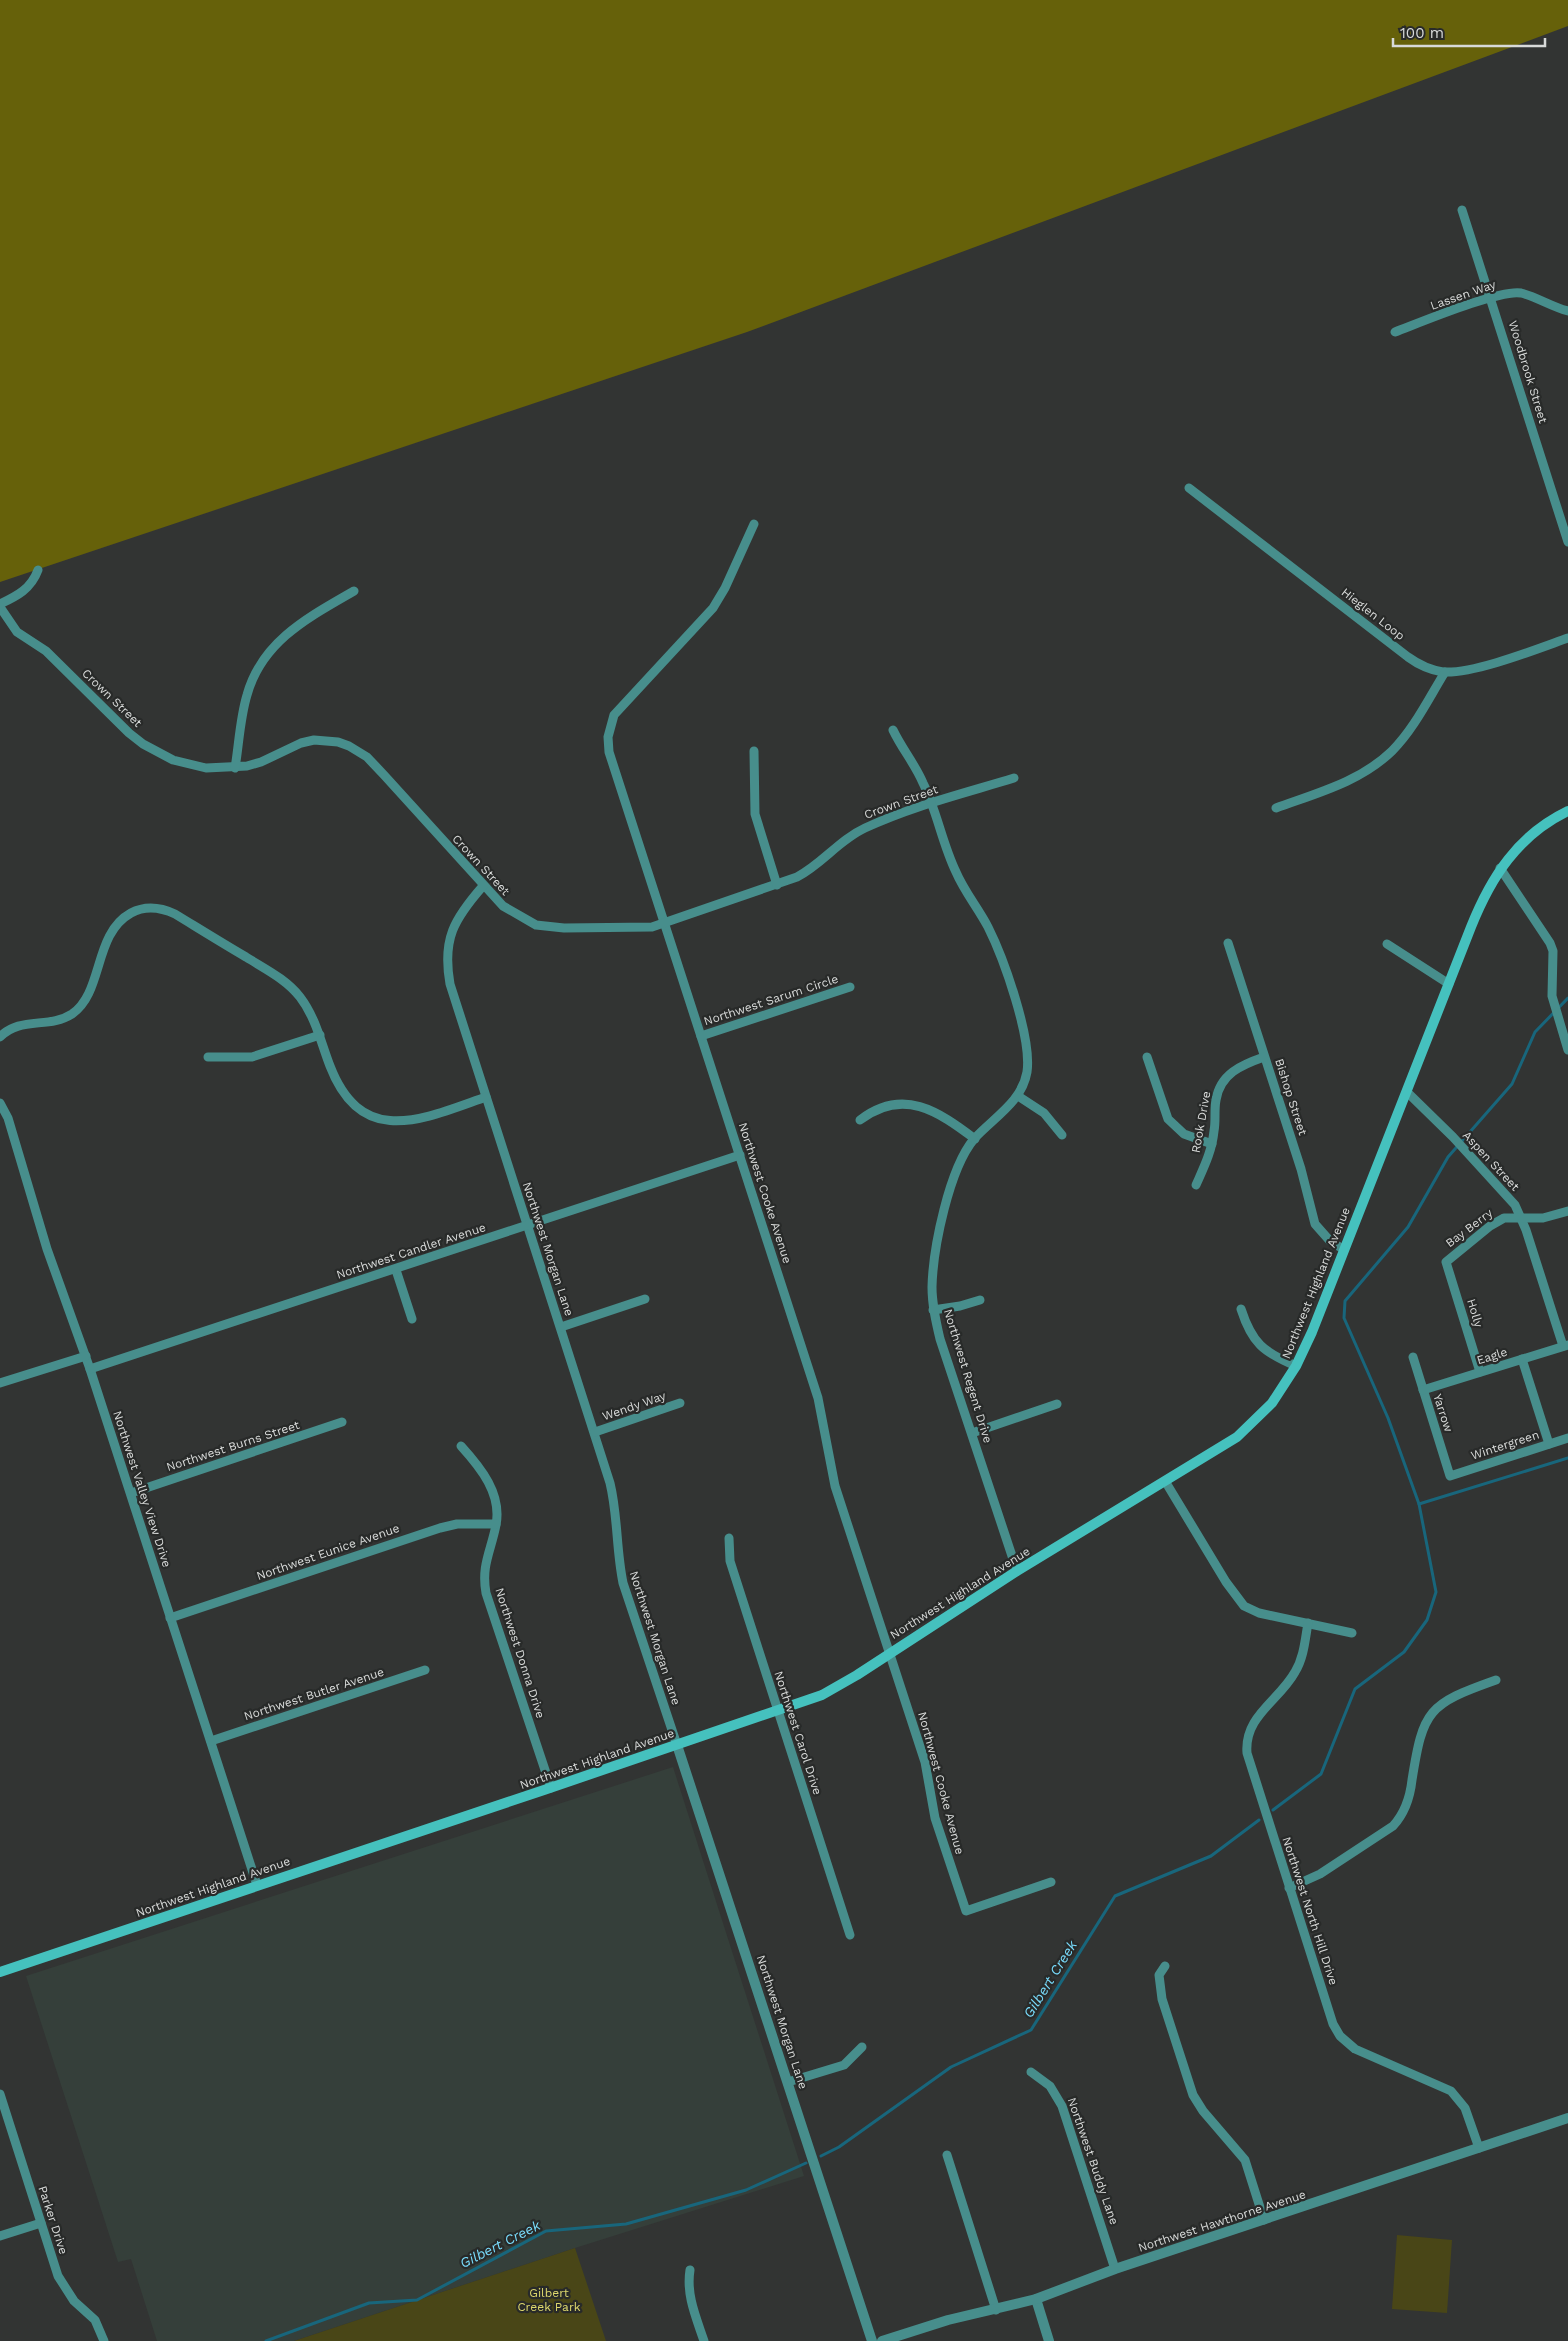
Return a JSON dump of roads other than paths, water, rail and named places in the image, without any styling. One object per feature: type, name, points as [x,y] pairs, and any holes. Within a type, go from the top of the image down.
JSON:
[{"type":"main road","name":"Northwest Highland Avenue","points":[[0,1972],[778,1711],[833,1688],[1017,1571],[1228,1442],[1256,1421],[1272,1404],[1296,1366],[1481,904],[1500,868],[1522,844],[1549,821],[1568,811]]},
{"type":"street","name":"Woodbrook Street","points":[[1462,210],[1564,518],[1568,542]]},
{"type":"street","name":"Lassen Way","points":[[1395,332],[1492,298],[1512,293],[1521,294],[1568,311]]},
{"type":"street","name":"Hieglen Loop","points":[[1189,488],[1408,657],[1427,668],[1445,672],[1490,664],[1568,638]]},
{"type":"street","name":"Northwest Cooke Avenue","points":[[754,524],[725,588],[712,608],[685,640],[614,715],[608,737],[609,752],[818,1398],[835,1486],[925,1762],[935,1818],[966,1911],[1051,1882]]},
{"type":"street","points":[[0,606],[19,595],[35,579],[38,570]]},
{"type":"street","points":[[235,768],[247,695],[253,677],[269,650],[289,631],[354,591]]},
{"type":"street","name":"Crown Street","points":[[0,606],[18,632],[46,651],[143,744],[173,760],[206,768],[235,768],[261,762],[301,743],[314,740],[338,742],[349,746],[367,757],[482,886],[503,906],[536,925],[564,928],[634,928],[664,924],[777,885],[811,869],[850,836],[865,828],[1014,778]]},
{"type":"street","points":[[1276,808],[1339,786],[1378,762],[1403,737],[1445,672]]},
{"type":"street","name":"Northwest Regent Drive","points":[[893,730],[901,747],[920,777],[932,804],[956,872],[994,940],[1021,1018],[1026,1040],[1028,1057],[1024,1086],[1018,1096],[975,1138],[958,1166],[934,1263],[932,1288],[940,1339],[1017,1571]]},
{"type":"street","points":[[754,751],[755,814],[777,885]]},
{"type":"street","points":[[1500,868],[1528,909],[1553,951],[1550,984],[1568,1050]]},
{"type":"street","name":"Northwest Morgan Lane","points":[[482,886],[464,907],[454,923],[446,955],[450,984],[595,1432],[615,1504],[618,1556],[623,1582],[872,2341]]},
{"type":"street","points":[[0,1036],[13,1027],[24,1024],[55,1021],[68,1016],[79,1008],[89,989],[113,930],[126,916],[136,910],[162,908],[175,914],[288,984],[311,1014],[335,1078],[343,1093],[352,1104],[379,1119],[393,1122],[411,1121],[486,1097]]},
{"type":"street","name":"Bishop Street","points":[[1228,943],[1307,1186],[1315,1224],[1330,1241],[1343,1249]]},
{"type":"street","points":[[1387,944],[1449,984]]},
{"type":"street","name":"Northwest Sarum Circle","points":[[701,1036],[850,988]]},
{"type":"street","points":[[208,1057],[234,1058],[252,1056],[320,1035]]},
{"type":"street","name":"Rook Drive","points":[[1196,1185],[1212,1144],[1216,1102],[1223,1082],[1237,1068],[1264,1056]]},
{"type":"street","points":[[1147,1057],[1168,1120],[1184,1134],[1212,1144]]},
{"type":"street","name":"Aspen Street","points":[[1407,1092],[1515,1205],[1521,1217],[1565,1346]]},
{"type":"street","points":[[1018,1096],[1044,1113],[1062,1135]]},
{"type":"street","name":"Northwest Valley View Drive","points":[[0,1103],[54,1271],[86,1356],[257,1885]]},
{"type":"street","points":[[860,1120],[890,1105],[917,1105],[942,1114],[975,1138]]},
{"type":"street","name":"Northwest Candler Avenue","points":[[90,1369],[396,1270],[740,1155]]},
{"type":"street","name":"Bay Berry","points":[[1446,1262],[1504,1218],[1542,1218],[1568,1211]]},
{"type":"street","name":"Holly","points":[[1446,1262],[1480,1372]]},
{"type":"street","points":[[396,1270],[412,1319]]},
{"type":"street","points":[[561,1327],[645,1299]]},
{"type":"street","points":[[934,1310],[960,1306],[980,1300]]},
{"type":"street","points":[[1241,1309],[1248,1329],[1258,1344],[1265,1351],[1296,1366]]},
{"type":"street","name":"Eagle","points":[[1423,1390],[1565,1346]]},
{"type":"street","points":[[0,1383],[86,1356]]},
{"type":"street","name":"Yarrow","points":[[1413,1357],[1450,1476]]},
{"type":"street","points":[[1522,1360],[1549,1444]]},
{"type":"street","name":"Wendy Way","points":[[595,1432],[680,1403]]},
{"type":"street","points":[[972,1433],[1057,1404]]},
{"type":"street","name":"Northwest Burns Street","points":[[131,1493],[342,1422]]},
{"type":"street","name":"Wintergreen","points":[[1450,1476],[1568,1438]]},
{"type":"street","name":"Northwest Donna Drive","points":[[461,1446],[479,1466],[489,1482],[497,1511],[496,1524],[484,1563],[483,1579],[551,1788]]},
{"type":"street","points":[[1165,1481],[1226,1582],[1244,1606],[1253,1612],[1352,1633]]},
{"type":"street","name":"Northwest Eunice Avenue","points":[[170,1618],[440,1528],[457,1524],[496,1524]]},
{"type":"street","name":"Northwest Carol Drive","points":[[729,1538],[730,1562],[850,1935]]},
{"type":"street","name":"Northwest North Hill Drive","points":[[1308,1623],[1299,1665],[1285,1685],[1254,1719],[1248,1731],[1246,1743],[1250,1769],[1333,2024],[1340,2036],[1355,2049],[1450,2090],[1466,2108],[1479,2148]]},
{"type":"street","name":"Northwest Butler Avenue","points":[[210,1741],[425,1670]]},
{"type":"street","points":[[1289,1888],[1320,1874],[1393,1826],[1401,1817],[1406,1806],[1418,1743],[1428,1718],[1446,1701],[1460,1693],[1496,1680]]},
{"type":"street","points":[[1165,1966],[1159,1975],[1162,1999],[1192,2095],[1203,2112],[1244,2160],[1264,2220]]},
{"type":"street","points":[[788,2082],[844,2065],[862,2047]]},
{"type":"street","name":"Northwest Buddy Lane","points":[[1031,2072],[1050,2086],[1062,2106],[1115,2269]]},
{"type":"street","name":"Parker Drive","points":[[0,2094],[58,2276],[74,2301],[95,2320],[104,2341]]},
{"type":"street","name":"Northwest Hawthorne Avenue","points":[[882,2341],[948,2320],[996,2310],[1036,2298],[1115,2269],[1568,2118]]},
{"type":"street","points":[[947,2155],[996,2310]]},
{"type":"street","points":[[0,2236],[41,2222]]},
{"type":"street","points":[[690,2270],[689,2297],[704,2341]]},
{"type":"street","points":[[1036,2298],[1049,2341]]},
{"type":"waterway","points":[[1273,1810],[1321,1774],[1355,1689],[1404,1652],[1427,1620],[1436,1592],[1419,1504],[1388,1418],[1344,1318],[1345,1301],[1408,1227],[1448,1157],[1512,1084],[1535,1032],[1568,998]]},
{"type":"waterway","points":[[1419,1504],[1568,1458]]},
{"type":"waterway","name":"Gilbert Creek","points":[[821,2156],[839,2147],[951,2067],[1031,2030],[1115,1896],[1211,1856],[1259,1820]]},
{"type":"waterway","name":"Gilbert Creek","points":[[266,2341],[369,2303],[417,2300],[546,2231],[626,2224],[746,2190],[806,2163]]},
{"type":"park label","name":"Gilbert Creek Park","points":[[549,2300]]}]
